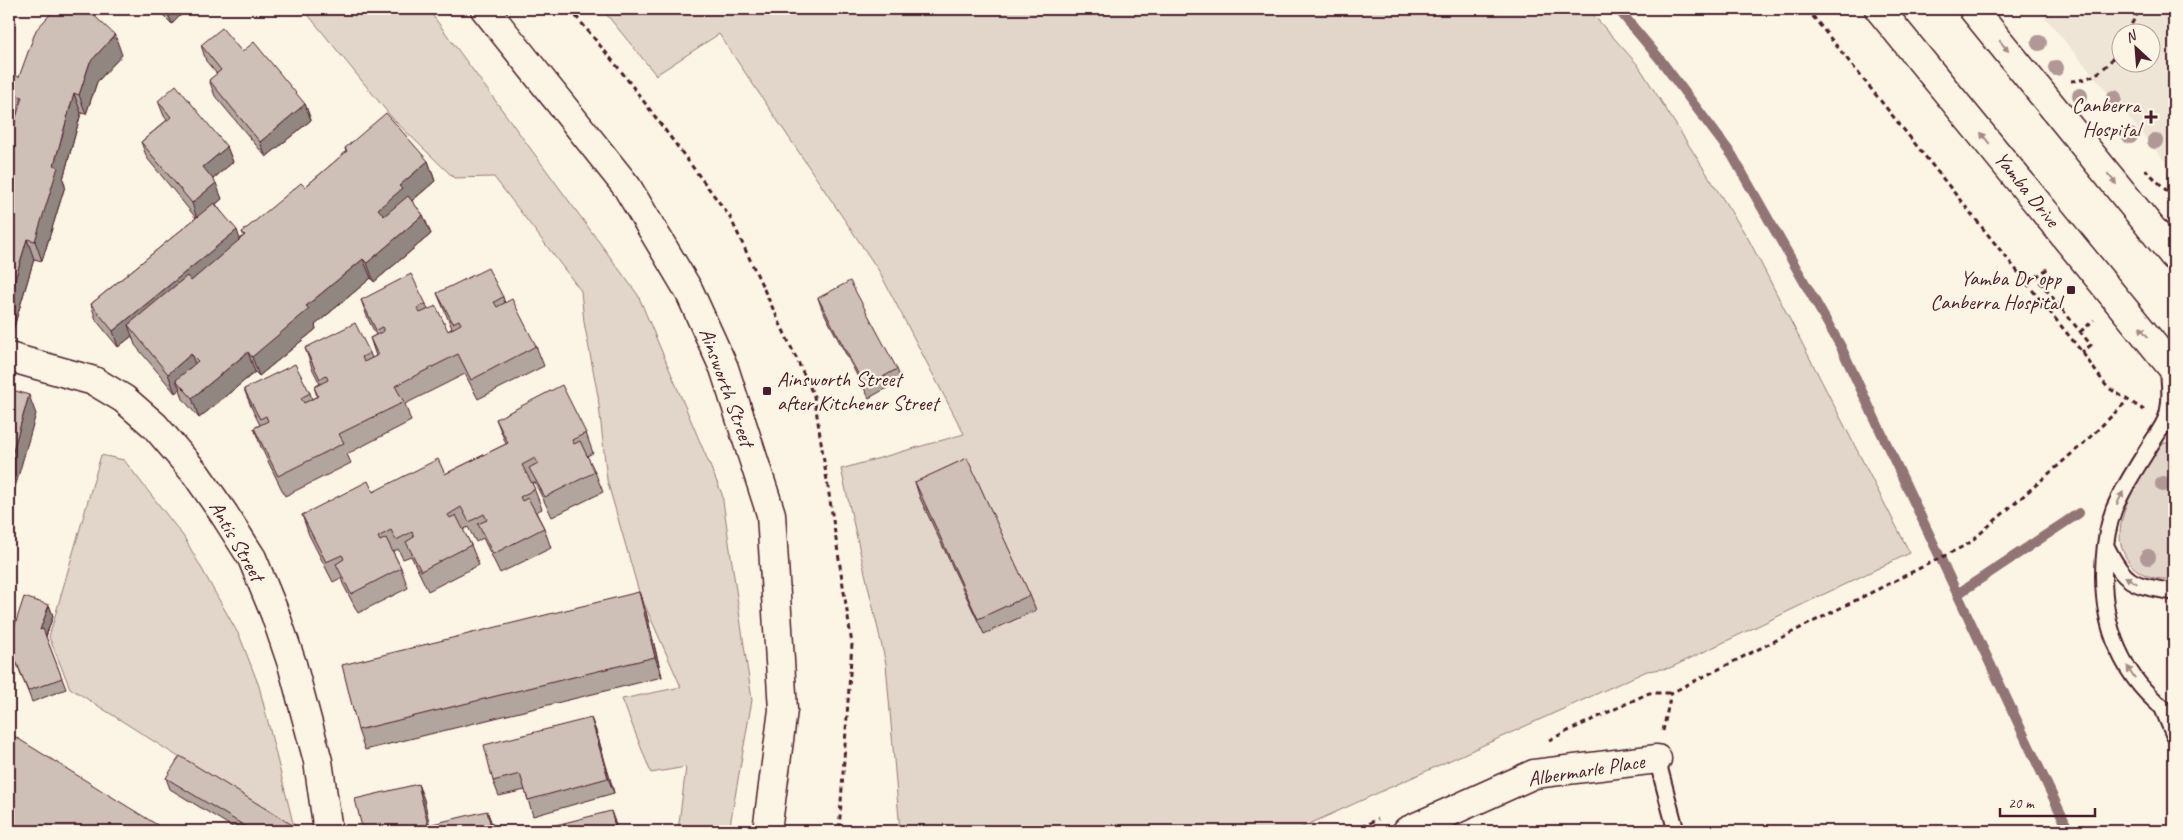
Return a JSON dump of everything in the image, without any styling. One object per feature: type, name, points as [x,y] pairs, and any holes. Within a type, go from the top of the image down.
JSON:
[{"type":"street","name":"Ainsworth Street","points":[[485,9],[627,187],[689,291],[724,368],[771,514],[783,710],[767,831]]},
{"type":"street","name":"Yamba Drive","points":[[1879,9],[2171,366]]},
{"type":"street","points":[[1973,9],[2174,256]]},
{"type":"street","points":[[2144,219],[2174,230]]},
{"type":"street","name":"Antis Street","points":[[9,357],[94,381],[124,399],[155,426],[196,474],[224,514],[252,558],[275,614],[292,664],[318,760],[328,831]]},
{"type":"street","name":"Albermarle Place","points":[[1407,831],[1534,774],[1657,759]]},
{"type":"lane","points":[[2171,366],[2166,417],[2117,503],[2105,544],[2103,582],[2105,606],[2113,639],[2132,675],[2169,712],[2174,735]]},
{"type":"lane","points":[[2105,544],[2114,564],[2124,577],[2139,585],[2174,592]]},
{"type":"lane","points":[[1657,759],[1676,831]]},
{"type":"path","points":[[570,9],[621,71],[730,217],[814,396],[852,644],[839,831]]},
{"type":"path","points":[[1657,759],[1671,692],[1968,544],[2084,443],[2128,400],[2107,387],[2082,352],[1807,9]]},
{"type":"path","points":[[2133,22],[2140,9]]},
{"type":"path","points":[[2066,80],[2080,81],[2097,74],[2110,63]]},
{"type":"path","points":[[2025,282],[2036,277],[2091,345],[2082,352]]},
{"type":"shaded area","points":[[306,9],[428,9],[638,295],[722,494],[752,700],[729,831],[678,831],[686,767],[651,773],[622,699],[681,687],[639,592],[607,480],[598,396],[584,322],[581,291],[494,177],[454,178],[393,119],[305,11]]},
{"type":"shaded area","points":[[602,9],[1588,9],[1638,65],[1749,240],[1910,553],[1670,668],[1647,671],[1294,831],[900,831],[886,664],[841,469],[964,434],[879,271],[719,34],[656,75]]},
{"type":"shaded area","name":"Canberra Hospital","points":[[2038,9],[2174,9],[2174,172]]},
{"type":"shaded area","points":[[2161,443],[2168,443],[2174,452],[2173,579],[2160,579],[2148,576],[2133,567],[2122,548],[2120,533],[2128,501]]},
{"type":"shaded area","points":[[101,455],[124,460],[184,537],[240,637],[259,686],[295,831],[70,688],[49,637]]},
{"type":"building","points":[[55,9],[87,9],[115,35],[90,62],[79,95],[74,93],[54,165],[58,167],[35,241],[27,239],[9,300],[9,138],[22,97],[10,93],[14,75],[19,77],[36,30]]},
{"type":"building","points":[[222,28],[242,52],[254,42],[305,104],[260,142],[209,80],[221,70],[201,45]]},
{"type":"building","points":[[176,85],[227,147],[203,167],[216,183],[192,203],[141,142],[171,117],[158,101]]},
{"type":"building","points":[[386,113],[428,161],[399,186],[402,189],[378,209],[384,216],[408,196],[423,215],[367,263],[363,259],[306,306],[309,309],[252,357],[248,352],[192,398],[176,380],[198,361],[191,354],[168,374],[128,325],[187,276],[191,281],[245,235],[242,232],[301,183],[305,187],[347,151],[345,148]]},
{"type":"building","points":[[214,203],[237,230],[113,331],[91,304]]},
{"type":"building","points":[[488,268],[503,297],[494,302],[497,307],[512,299],[536,346],[471,380],[458,354],[395,386],[404,402],[339,434],[344,443],[278,476],[254,428],[268,421],[266,416],[260,419],[244,389],[295,364],[310,393],[301,398],[304,403],[318,396],[314,387],[328,380],[326,375],[320,379],[305,348],[355,323],[370,353],[362,357],[364,362],[378,355],[370,338],[384,331],[382,327],[376,330],[361,300],[411,274],[426,304],[417,308],[420,313],[436,306],[448,331],[461,324],[459,320],[453,323],[437,293]]},
{"type":"building","points":[[850,281],[897,369],[865,387],[818,298]]},
{"type":"building","points":[[562,385],[586,433],[572,440],[574,444],[580,441],[595,472],[545,497],[529,468],[538,463],[535,458],[522,465],[535,489],[520,497],[522,501],[528,498],[544,528],[493,554],[478,524],[487,520],[484,514],[469,522],[461,507],[448,515],[450,518],[456,515],[471,545],[421,571],[406,542],[414,537],[412,532],[396,540],[391,530],[378,537],[380,541],[386,538],[401,568],[351,594],[336,564],[344,559],[342,555],[326,562],[302,515],[368,481],[373,492],[438,459],[445,474],[508,443],[496,419]]},
{"type":"building","points":[[9,389],[29,395],[9,465]]},
{"type":"building","points":[[967,458],[1030,595],[978,619],[915,482]]},
{"type":"building","points":[[639,592],[655,657],[358,730],[342,665]]},
{"type":"building","points":[[24,597],[49,605],[40,630],[43,629],[62,678],[28,691],[9,643]]},
{"type":"building","points":[[591,718],[608,778],[528,800],[520,774],[493,781],[484,745]]},
{"type":"building","points":[[9,733],[167,831],[9,831]]},
{"type":"building","points":[[180,756],[302,831],[253,831],[166,778]]},
{"type":"building","points":[[418,784],[428,825],[487,811],[492,831],[363,831],[355,799]]},
{"type":"building","points":[[611,811],[616,831],[558,831],[556,825]]},
{"type":"waterway","points":[[1618,9],[1659,58],[1732,155],[1840,345],[2069,831]]},
{"type":"waterway","points":[[1959,593],[2079,513]]},
{"type":"place","name":"Canberra Hospital","points":[[2151,117]]},
{"type":"place","name":"Yamba Dr opp Canberra Hospital","points":[[2071,290]]},
{"type":"place","name":"Ainsworth Street after Kitchener Street","points":[[767,391]]}]
